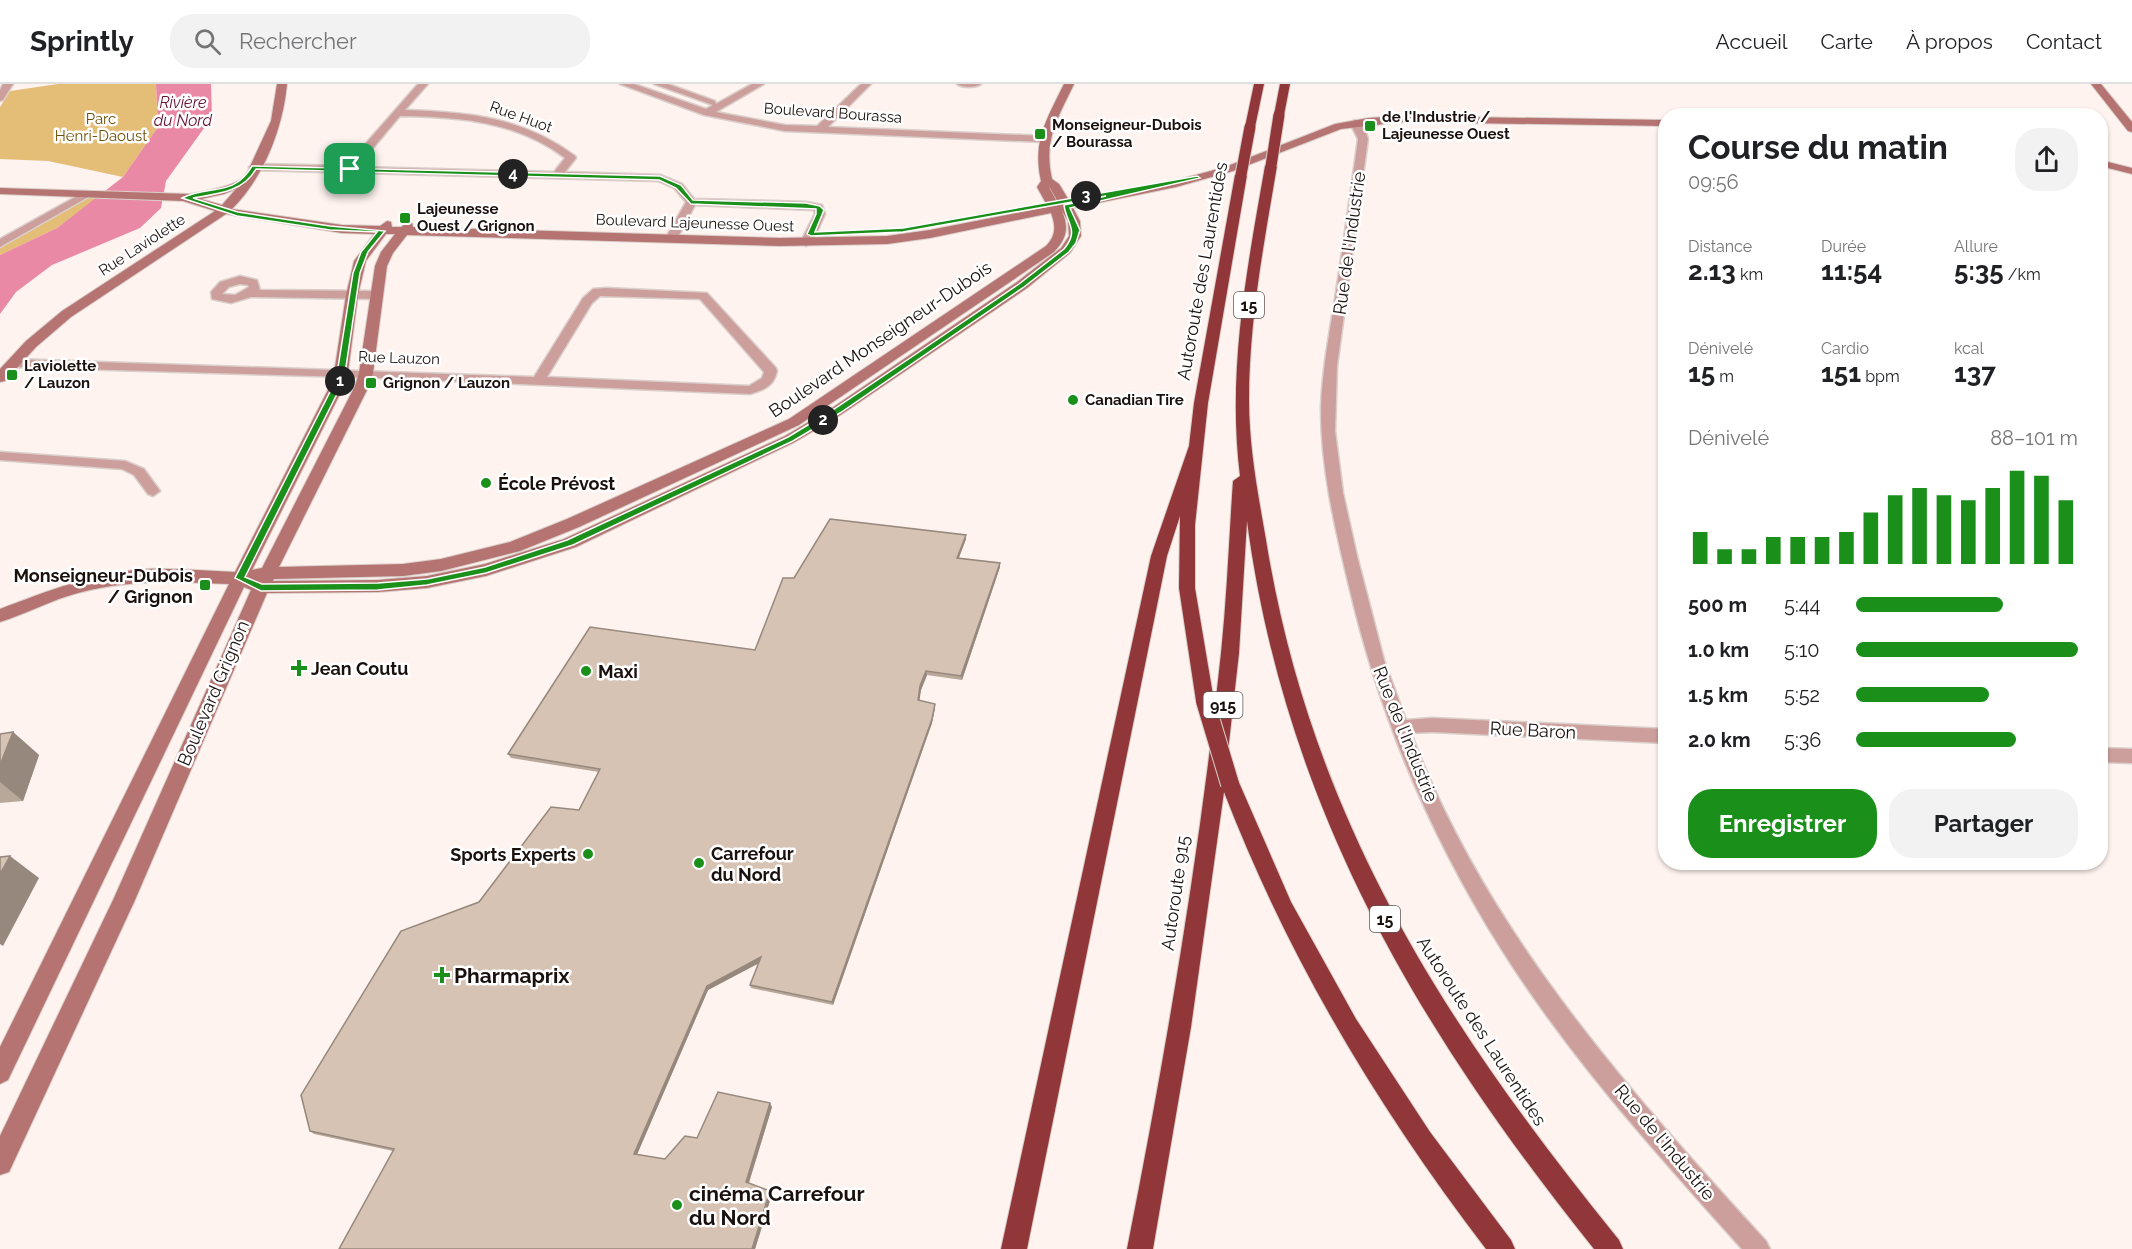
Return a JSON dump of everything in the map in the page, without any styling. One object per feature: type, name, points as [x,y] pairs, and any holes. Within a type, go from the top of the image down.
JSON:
[{"type":"highway","name":"Autoroute des Laurentides","points":[[1259,84],[1194,449],[1186,525],[1186,571],[1197,658],[1206,701],[1230,784],[1278,899],[1342,1019],[1414,1131],[1502,1249]]},
{"type":"highway","name":"Autoroute des Laurentides","points":[[1285,84],[1244,346],[1243,446],[1262,573],[1286,677],[1312,759],[1349,848],[1395,939],[1444,1020],[1520,1131],[1610,1249]]},
{"type":"highway","name":"Autoroute 915","points":[[1140,1249],[1202,880],[1230,653],[1243,446]]},
{"type":"highway","points":[[1014,1249],[1159,556],[1194,449]]},
{"type":"street","points":[[0,98],[8,84]]},
{"type":"street","name":"Rue Laviolette","points":[[0,378],[12,363],[39,338],[84,303],[227,206],[248,180],[277,119],[282,84]]},
{"type":"street","points":[[350,169],[423,84]]},
{"type":"street","name":"Boulevard Bourassa","points":[[625,84],[707,113],[785,128],[822,127],[1045,135]]},
{"type":"street","name":"Boulevard Bourassa","points":[[659,84],[718,105],[822,127]]},
{"type":"street","points":[[707,113],[759,84]]},
{"type":"street","points":[[822,127],[866,84]]},
{"type":"street","points":[[962,84],[976,84]]},
{"type":"street","name":"Boulevard Monseigneur-Dubois","points":[[0,616],[72,588],[119,578],[165,575],[404,585],[455,577],[496,567],[570,543],[790,439],[837,411],[1055,260],[1073,243],[1074,221],[1043,187],[1047,181],[1041,152],[1045,135],[1069,84]]},
{"type":"street","points":[[2096,84],[2132,129]]},
{"type":"street","name":"Rue Huot","points":[[399,113],[459,114],[494,120],[538,137],[571,158],[557,175]]},
{"type":"street","name":"Boulevard Lajeunesse Ouest","points":[[180,197],[330,228],[386,226],[808,238],[911,237],[1197,178],[1228,169],[1332,129],[1355,123],[1401,119],[1658,123]]},
{"type":"street","name":"Rue de l'Industrie","points":[[1355,123],[1363,139],[1331,372],[1329,439],[1344,529],[1362,613],[1379,670],[1422,778],[1459,858],[1527,968],[1560,1015],[1608,1075],[1758,1249]]},
{"type":"street","points":[[2108,162],[2132,163]]},
{"type":"street","points":[[2108,164],[2132,171]]},
{"type":"street","points":[[254,167],[660,178],[678,186],[691,202],[812,206],[820,210],[808,238]]},
{"type":"street","points":[[0,191],[180,197],[220,192],[248,180]]},
{"type":"street","points":[[1,243],[86,194]]},
{"type":"street","points":[[674,235],[691,202]]},
{"type":"street","name":"Boulevard Grignon","points":[[0,1070],[240,578],[340,380],[352,295],[360,261],[386,226]]},
{"type":"street","name":"Boulevard Grignon","points":[[0,1163],[124,900],[265,580],[362,386],[366,373],[383,259],[407,227]]},
{"type":"street","name":"Rue Lauzon","points":[[12,363],[366,373],[750,390],[766,383],[771,378],[771,371],[703,296],[606,292],[591,296],[539,380]]},
{"type":"street","points":[[250,293],[376,295]]},
{"type":"street","points":[[0,456],[125,465],[139,472],[153,492]]},
{"type":"street","name":"Rue Baron","points":[[1401,727],[1432,725],[1658,736]]},
{"type":"street","points":[[2108,755],[2132,756]]},
{"type":"green space","name":"Parc Henri-Daoust","points":[[58,84],[156,84],[158,127],[123,177],[48,161],[0,159],[0,107],[10,91]]},
{"type":"green space","points":[[86,194],[101,195],[57,228],[0,255],[0,244]]},
{"type":"water","name":"Rivière du Nord","points":[[156,84],[211,84],[212,117],[166,181],[161,208],[140,228],[52,265],[16,292],[0,314],[0,255],[57,228],[123,177],[158,127]]},
{"type":"building","name":"Carrefour du Nord","points":[[830,519],[966,535],[957,558],[1000,563],[961,676],[926,671],[920,686],[918,700],[935,704],[932,719],[832,1002],[750,985],[761,957],[707,986],[634,1154],[665,1159],[685,1136],[697,1138],[718,1092],[770,1103],[746,1182],[770,1191],[752,1249],[339,1249],[394,1149],[310,1131],[301,1095],[401,931],[479,902],[551,807],[579,810],[600,769],[508,754],[590,627],[755,650],[783,578],[794,578]]},
{"type":"building","points":[[13,732],[0,765],[0,734]]},
{"type":"building","points":[[10,856],[0,874],[0,857]]},
{"type":"place","name":"de l'Industrie / Lajeunesse Ouest","points":[[1370,126]]},
{"type":"place","name":"Monseigneur-Dubois / Bourassa","points":[[1040,134]]},
{"type":"place","name":"Lajeunesse Ouest / Grignon","points":[[405,218]]},
{"type":"place","name":"Laviolette / Lauzon","points":[[12,375]]},
{"type":"place","name":"Grignon / Lauzon","points":[[371,383]]},
{"type":"place","name":"Canadian Tire","points":[[1073,400]]},
{"type":"place","name":"École Prévost","points":[[486,483]]},
{"type":"place","name":"Monseigneur-Dubois / Grignon","points":[[205,585]]},
{"type":"place","name":"Jean Coutu","points":[[299,668]]},
{"type":"place","name":"Maxi","points":[[586,671]]},
{"type":"place","name":"Sports Experts","points":[[588,854]]},
{"type":"place","name":"Carrefour du Nord","points":[[699,863]]},
{"type":"place","name":"Pharmaprix","points":[[442,975]]},
{"type":"place","name":"cinéma Carrefour du Nord","points":[[677,1205]]},
{"type":"route","points":[[254,167],[350,169],[660,178],[678,186],[691,202],[818,207],[820,214],[811,234],[903,230],[1197,178],[1067,206],[1074,221],[1075,236],[1073,243],[1055,260],[837,411],[790,439],[570,543],[516,562],[427,582],[378,586],[261,587],[240,578],[340,380],[356,273],[364,252],[382,231],[330,228],[237,214],[185,198],[215,194],[236,186],[248,180],[254,167]]}]
